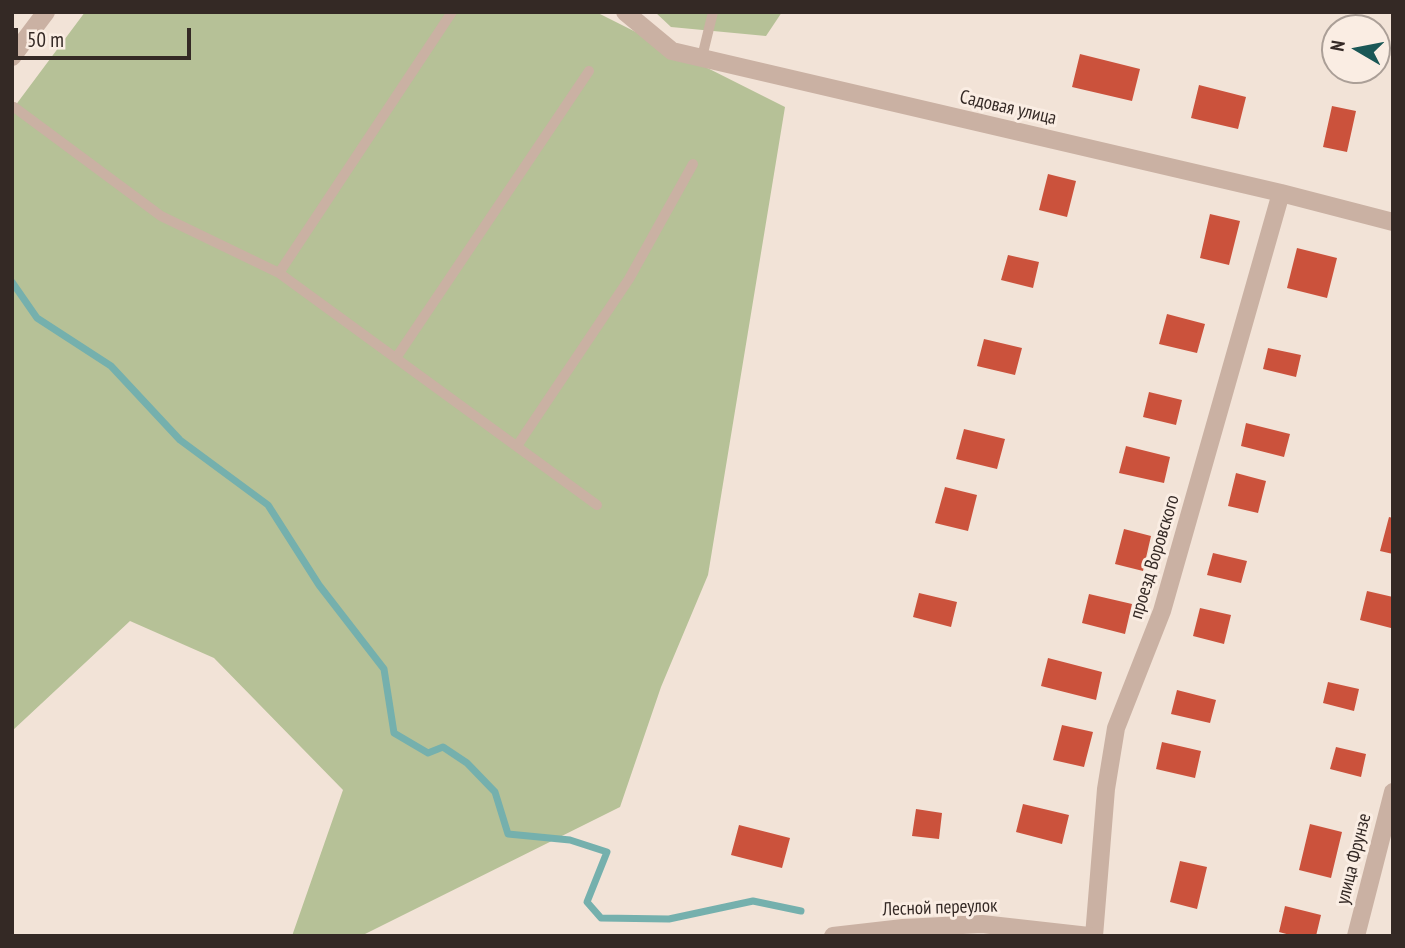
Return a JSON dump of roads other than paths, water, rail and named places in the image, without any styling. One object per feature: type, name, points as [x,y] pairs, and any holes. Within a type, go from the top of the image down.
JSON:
[{"type":"street","points":[[12,57],[46,12]]},
{"type":"street","name":"Садовая улица","points":[[625,12],[672,51],[1281,193],[1393,222]]},
{"type":"street","name":"проезд Воровского","points":[[1092,936],[1106,789],[1116,728],[1163,611],[1281,193]]},
{"type":"street","name":"улица Фрунзе","points":[[1356,936],[1393,792]]},
{"type":"street","name":"Лесной переулок","points":[[833,936],[903,928],[982,924],[1092,936]]},
{"type":"lane","points":[[279,272],[452,12]]},
{"type":"lane","points":[[702,57],[713,12]]},
{"type":"lane","points":[[396,358],[589,71]]},
{"type":"lane","points":[[14,107],[161,216],[279,272],[597,505]]},
{"type":"lane","points":[[517,446],[629,279],[693,164]]},
{"type":"waterway","points":[[12,282],[37,318],[111,366],[180,440],[268,505],[319,585],[384,669],[394,733],[428,753],[443,747],[467,763],[495,792],[508,834],[570,840],[607,852],[587,902],[601,918],[669,919],[753,901],[801,911]]}]
